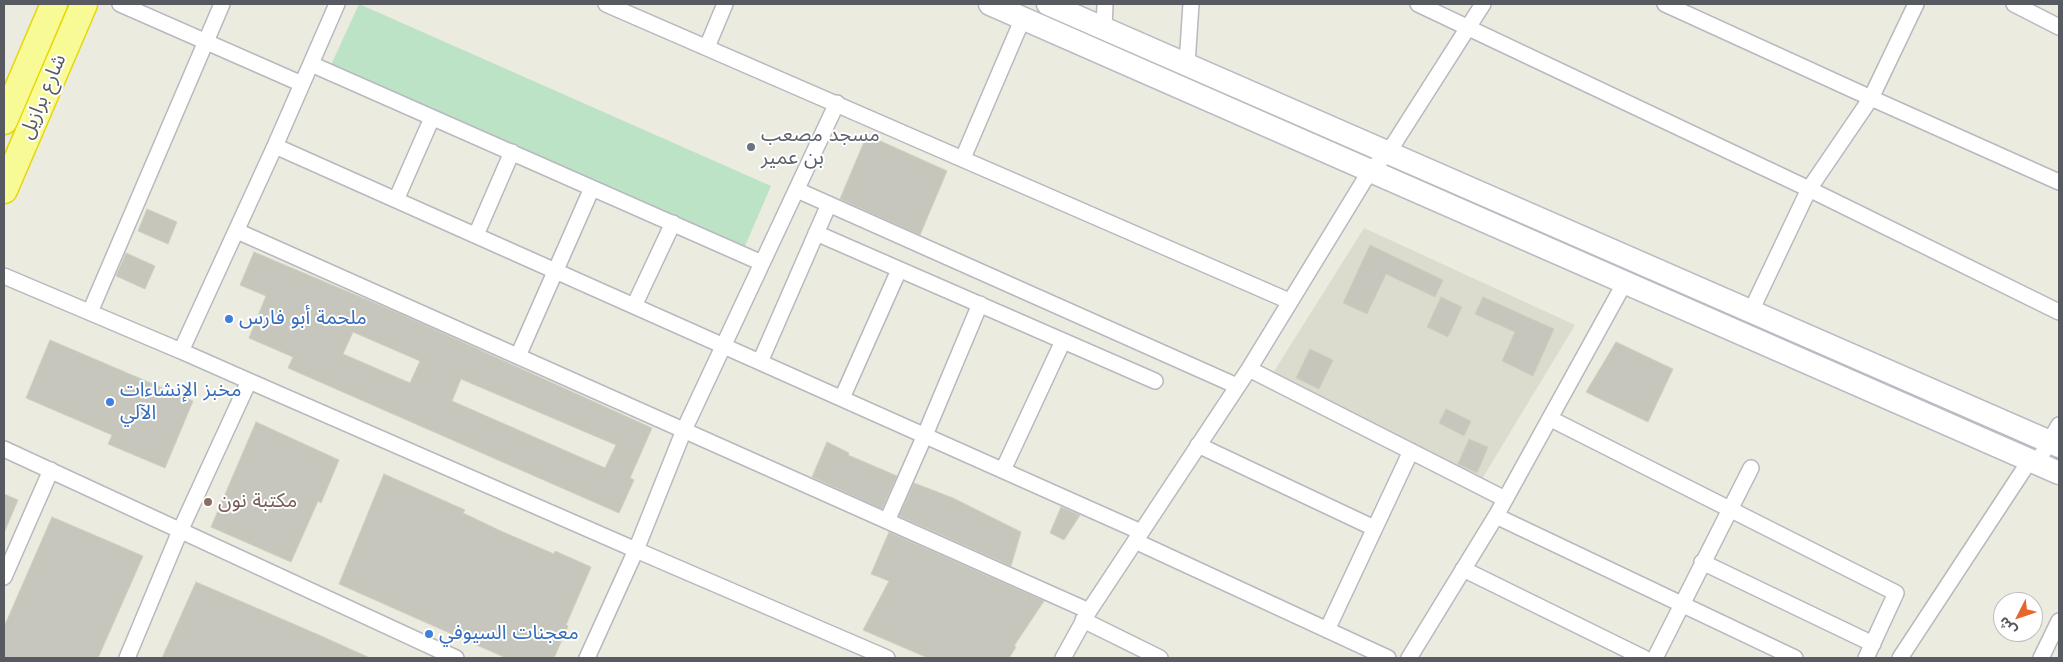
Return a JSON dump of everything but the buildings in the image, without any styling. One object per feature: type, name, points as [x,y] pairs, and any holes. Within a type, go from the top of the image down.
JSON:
[{"type":"highway","name":"شارع برازيل","points":[[4,121],[54,4]]},
{"type":"highway","name":"شارع برازيل","points":[[4,190],[84,4]]},
{"type":"main road","points":[[990,4],[2059,473]]},
{"type":"main road","points":[[1048,4],[1751,311],[2056,438]]},
{"type":"street","points":[[120,4],[302,84]]},
{"type":"street","points":[[90,312],[222,4]]},
{"type":"street","points":[[181,351],[275,146],[337,4]]},
{"type":"street","points":[[606,4],[1289,301]]},
{"type":"street","points":[[707,47],[725,4]]},
{"type":"street","points":[[1104,28],[1105,4]]},
{"type":"street","points":[[1186,64],[1191,4]]},
{"type":"street","points":[[1418,4],[1469,26],[1810,189],[2059,312]]},
{"type":"street","points":[[1063,658],[1086,616],[1249,369],[1370,171],[1388,153],[1483,4]]},
{"type":"street","points":[[1665,4],[2059,182]]},
{"type":"street","points":[[1751,311],[1810,189],[1871,98],[1916,4]]},
{"type":"street","points":[[2014,4],[2059,27]]},
{"type":"street","points":[[963,158],[1023,18]]},
{"type":"street","points":[[311,64],[762,263]]},
{"type":"street","points":[[587,658],[636,550],[684,430],[837,103]]},
{"type":"street","points":[[396,200],[432,118]]},
{"type":"street","points":[[275,146],[1003,470],[1327,630],[1388,658]]},
{"type":"street","points":[[476,235],[512,152]]},
{"type":"street","points":[[518,356],[592,188]]},
{"type":"street","points":[[797,190],[1237,386]]},
{"type":"street","points":[[760,362],[829,204]]},
{"type":"street","points":[[634,306],[673,223]]},
{"type":"street","points":[[237,230],[886,521],[1086,616],[1160,658]]},
{"type":"street","points":[[816,233],[1155,381]]},
{"type":"street","points":[[842,398],[899,270]]},
{"type":"street","points":[[4,276],[887,658]]},
{"type":"street","points":[[1409,658],[1496,516],[1625,282]]},
{"type":"street","points":[[886,521],[925,435],[980,304]]},
{"type":"street","points":[[1003,470],[1064,341]]},
{"type":"street","points":[[1249,369],[1505,499]]},
{"type":"street","points":[[127,658],[180,531],[249,381]]},
{"type":"street","points":[[1550,419],[1896,593],[1866,658]]},
{"type":"street","points":[[1900,658],[2033,462],[2056,438]]},
{"type":"street","points":[[1198,445],[1374,528]]},
{"type":"street","points":[[4,449],[456,658]]},
{"type":"street","points":[[1327,630],[1410,451]]},
{"type":"street","points":[[1654,658],[1751,468]]},
{"type":"street","points":[[4,578],[51,470]]},
{"type":"street","points":[[1496,516],[1795,658]]},
{"type":"street","points":[[1702,562],[1873,644]]},
{"type":"street","points":[[1462,569],[1644,658]]},
{"type":"street","points":[[2041,658],[2059,621]]},
{"type":"shaded area","points":[[1364,228],[1575,325],[1482,479],[1273,373]]},
{"type":"green space","points":[[359,4],[771,186],[745,246],[331,65]]},
{"type":"place","name":"مسجد مصعب بن عمير","points":[[751,147]]},
{"type":"place","name":"ملحمة أبو فارس","points":[[229,319]]},
{"type":"place","name":"مخبز الإنشاءات الآلي","points":[[110,402]]},
{"type":"place","name":"مكتبة نون","points":[[208,502]]},
{"type":"place","name":"معجنات السيوفي","points":[[429,634]]}]
